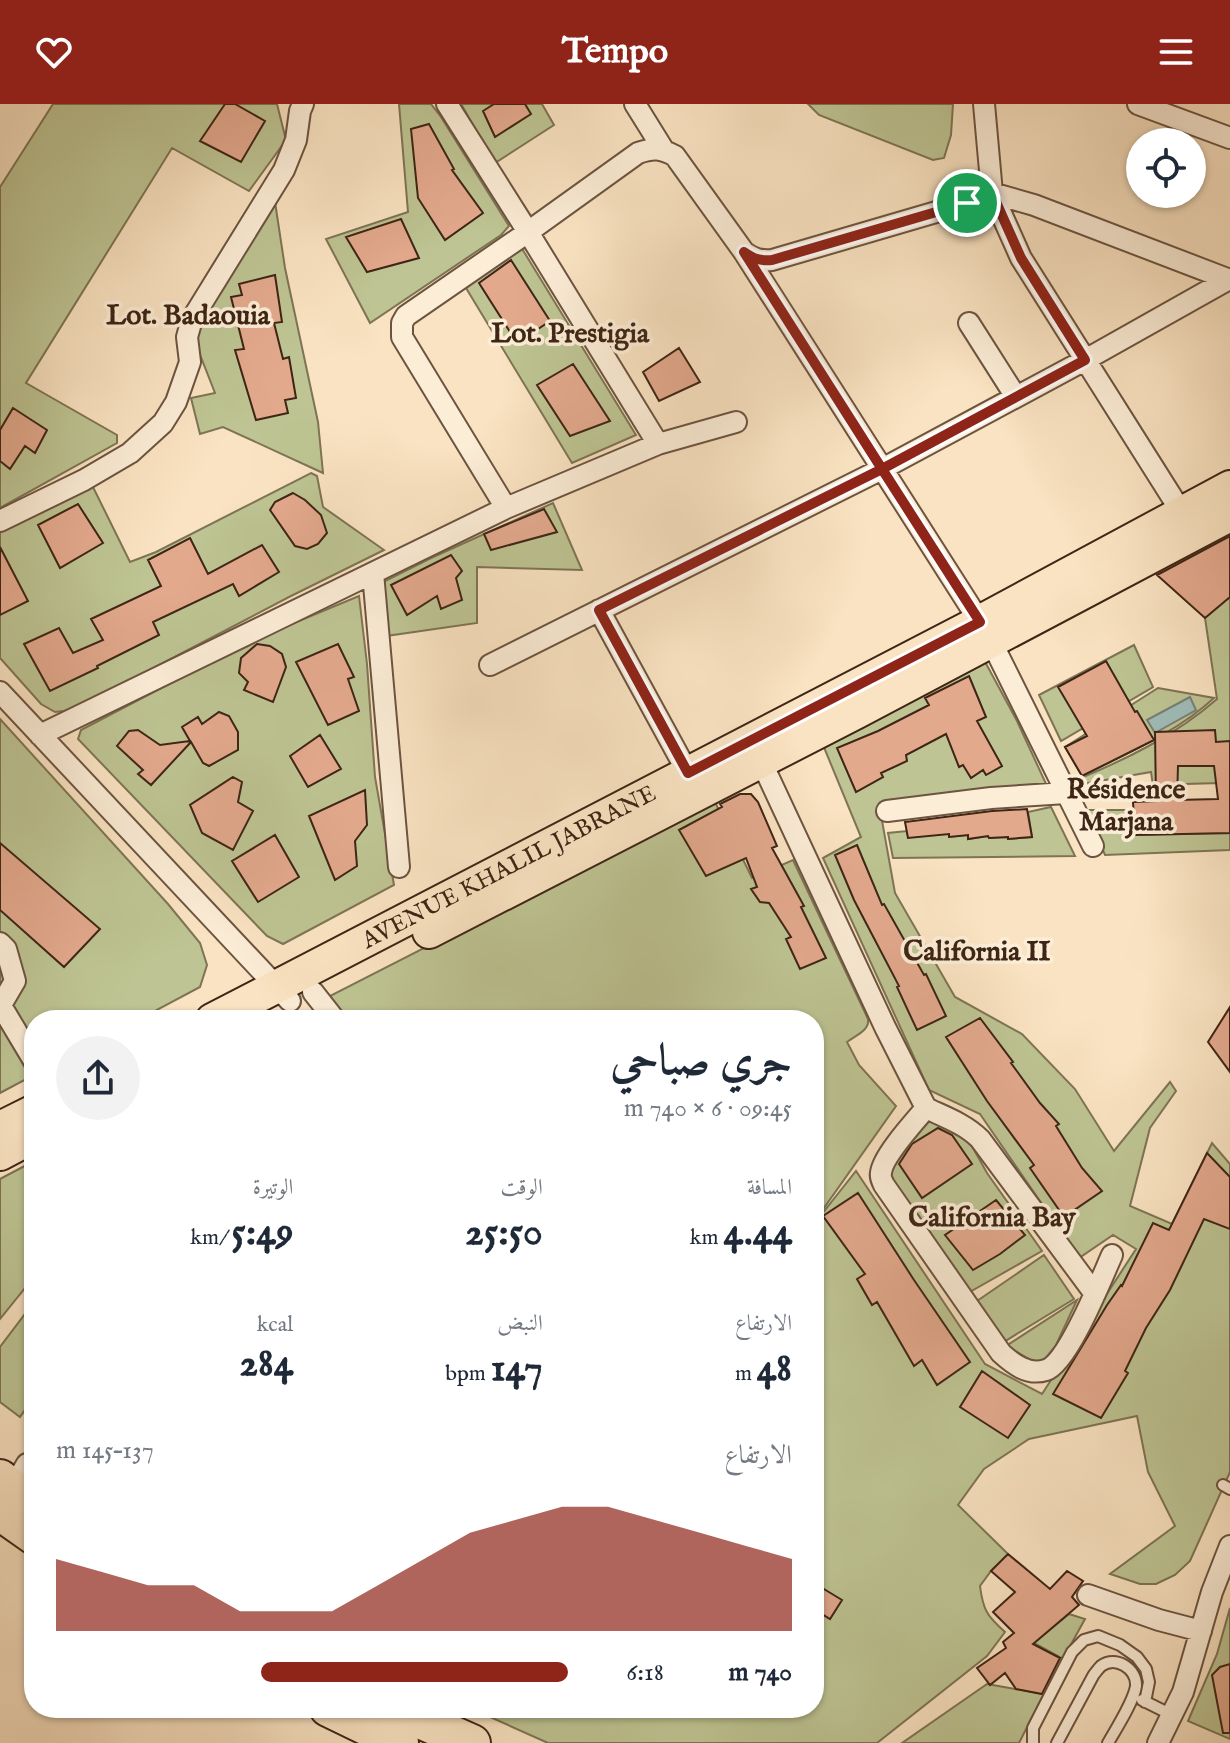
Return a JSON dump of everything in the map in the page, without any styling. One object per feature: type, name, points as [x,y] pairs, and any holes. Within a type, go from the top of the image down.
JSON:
[{"type":"highway","points":[[15,1490],[24,1512]]},
{"type":"highway","points":[[349,1718],[400,1743]]},
{"type":"highway","points":[[416,1718],[472,1743]]},
{"type":"main road","name":"AVENUE KHALIL JABRANE","points":[[242,1010],[294,993],[761,761],[1230,487]]},
{"type":"main road","name":"AVENUE KHALIL JABRANE","points":[[269,1010],[294,993],[688,773],[1230,515]]},
{"type":"main road","points":[[0,1128],[24,1116]]},
{"type":"main road","points":[[0,1154],[24,1141]]},
{"type":"street","points":[[0,521],[84,480],[130,453],[163,423],[176,402],[190,362],[187,337],[192,319],[284,170],[296,140],[303,104]]},
{"type":"street","points":[[447,104],[658,444]]},
{"type":"street","points":[[635,104],[663,149]]},
{"type":"street","points":[[984,104],[992,193],[1021,258],[1182,513]]},
{"type":"street","points":[[1138,104],[1230,138]]},
{"type":"street","points":[[506,508],[402,337],[401,329],[406,316],[638,153],[652,148],[663,149],[675,156],[744,252],[986,632],[1093,846]]},
{"type":"street","points":[[744,252],[754,259],[772,260],[992,193],[1034,205],[1229,280]]},
{"type":"street","points":[[490,665],[882,469],[1229,280]]},
{"type":"street","points":[[969,323],[1016,397]]},
{"type":"street","points":[[40,735],[506,508],[658,444],[736,422]]},
{"type":"street","points":[[373,573],[399,867]]},
{"type":"street","points":[[599,610],[688,773]]},
{"type":"street","points":[[0,692],[294,993],[320,1010]]},
{"type":"street","points":[[761,761],[926,1108],[972,1130],[1095,1294]]},
{"type":"street","points":[[887,811],[991,798],[1066,793]]},
{"type":"street","points":[[0,943],[6,949],[15,981],[1,1005],[24,1044]]},
{"type":"street","points":[[926,1108],[886,1160],[881,1177],[1001,1353],[1015,1366],[1036,1371],[1055,1365],[1083,1320],[1112,1255]]},
{"type":"street","points":[[1158,1743],[1183,1692],[1212,1592],[1230,1546]]},
{"type":"street","points":[[1088,1595],[1201,1631]]},
{"type":"lane","points":[[1033,1743],[1033,1728],[1072,1652],[1084,1640],[1098,1636],[1120,1645],[1137,1657],[1146,1669],[1149,1682],[1145,1702]]},
{"type":"lane","points":[[1057,1743],[1093,1676],[1100,1666],[1112,1662],[1124,1664],[1133,1673],[1136,1684],[1133,1696],[1108,1743]]},
{"type":"lane","points":[[1133,1696],[1172,1715]]},
{"type":"green space","points":[[53,104],[277,104],[286,140],[249,191],[172,148],[26,383],[117,435],[117,443],[0,508],[0,187]]},
{"type":"green space","points":[[399,104],[431,104],[509,226],[501,235],[370,323],[326,239],[408,212]]},
{"type":"green space","points":[[461,104],[542,104],[554,125],[495,163]]},
{"type":"green space","points":[[808,104],[953,104],[951,135],[944,158],[933,160],[819,115]]},
{"type":"green space","points":[[275,202],[285,268],[318,422],[323,473],[223,427],[200,434],[191,398],[215,393],[195,342],[196,328]]},
{"type":"green space","points":[[521,247],[636,435],[572,463],[466,288]]},
{"type":"green space","points":[[311,473],[317,476],[323,507],[384,550],[73,710],[55,712],[41,704],[0,658],[0,531],[92,485],[130,562],[156,552]]},
{"type":"green space","points":[[553,503],[582,570],[477,567],[477,623],[386,636],[383,582]]},
{"type":"green space","points":[[359,596],[375,777],[394,885],[283,944],[267,936],[78,739],[81,730],[251,641]]},
{"type":"green space","points":[[1230,597],[1230,790],[1221,783],[1185,784],[1184,794],[1154,792],[1151,772],[1088,783],[1091,796],[1078,798],[1071,782],[1148,746],[1184,725],[1217,699],[1205,618]]},
{"type":"green space","points":[[1134,645],[1153,687],[1061,741],[1039,695]]},
{"type":"green space","points":[[983,658],[1047,786],[879,804],[895,893],[955,997],[1022,1034],[1075,1089],[1114,1151],[1170,1082],[1176,1091],[1150,1128],[1130,1206],[1172,1224],[1212,1143],[1230,1164],[1230,1472],[1190,1561],[1175,1575],[1156,1584],[1140,1584],[1110,1574],[1175,1526],[1148,1472],[1137,1416],[1029,1439],[984,1469],[958,1505],[1008,1554],[980,1586],[987,1612],[1005,1632],[987,1656],[877,1743],[548,1743],[492,1718],[824,1718],[824,1211],[856,1171],[985,1364],[1042,1394],[1136,1249],[1113,1235],[1079,1258],[980,1114],[929,1090],[823,858],[861,837],[823,745]]},
{"type":"green space","points":[[1158,688],[1214,698],[1168,732],[1082,776],[1065,747]]},
{"type":"green space","points":[[0,719],[168,904],[200,943],[207,965],[200,987],[157,1010],[24,1010],[24,1080],[0,1093]]},
{"type":"green space","points":[[714,800],[752,878],[793,860],[868,1019],[864,1030],[847,1042],[859,1065],[896,1106],[824,1208],[824,1010],[336,1010],[326,998]]},
{"type":"green space","points":[[1051,807],[1075,856],[893,858],[888,833],[907,831],[908,837],[949,833],[949,837],[968,835],[968,839],[1032,837],[1028,812]]},
{"type":"green space","points":[[1086,810],[1133,810],[1135,835],[1230,833],[1230,850],[1105,855]]},
{"type":"green space","points":[[925,1115],[968,1139],[987,1173],[1042,1251],[968,1293],[885,1173]]},
{"type":"green space","points":[[24,1166],[24,1289],[0,1319],[0,1179]]},
{"type":"green space","points":[[1044,1255],[1074,1299],[1002,1343],[977,1301]]},
{"type":"green space","points":[[1077,1300],[1056,1345],[1040,1365],[1006,1346]]},
{"type":"green space","points":[[24,1315],[24,1411],[20,1417],[0,1402],[0,1347]]},
{"type":"green space","points":[[1230,1608],[1230,1739],[1188,1721],[1217,1654]]},
{"type":"green space","points":[[1069,1614],[1085,1619],[1063,1659],[1034,1643]]},
{"type":"green space","points":[[987,1684],[1044,1694],[1019,1743],[902,1743]]},
{"type":"water","points":[[1190,697],[1196,710],[1155,733],[1147,720]]},
{"type":"building","points":[[225,104],[235,104],[265,121],[241,162],[200,141]]},
{"type":"building","points":[[494,104],[525,104],[531,114],[495,137],[483,111]]},
{"type":"building","points":[[429,124],[452,170],[483,213],[445,240],[418,198],[411,129]]},
{"type":"building","points":[[401,219],[419,258],[367,272],[346,237]]},
{"type":"building","points":[[511,260],[550,321],[517,343],[479,283]]},
{"type":"building","points":[[275,275],[282,322],[274,323],[283,359],[289,357],[296,398],[285,400],[288,413],[256,420],[235,350],[244,349],[231,297],[242,295],[239,284]]},
{"type":"building","points":[[679,348],[700,382],[659,401],[643,372]]},
{"type":"building","points":[[573,364],[610,421],[570,436],[537,385]]},
{"type":"building","points":[[13,408],[47,430],[35,453],[25,446],[10,469],[0,461],[0,430]]},
{"type":"building","points":[[293,493],[321,515],[327,533],[318,544],[307,549],[295,546],[270,510],[275,502]]},
{"type":"building","points":[[78,504],[103,543],[60,568],[38,525]]},
{"type":"building","points":[[544,509],[557,532],[491,550],[484,534]]},
{"type":"building","points":[[1230,536],[1230,597],[1205,618],[1157,575]]},
{"type":"building","points":[[190,538],[208,574],[262,545],[279,572],[239,596],[233,584],[153,622],[159,635],[50,691],[24,644],[59,628],[73,653],[103,640],[91,619],[161,586],[148,560]]},
{"type":"building","points":[[0,547],[28,601],[0,615]]},
{"type":"building","points":[[451,555],[462,571],[456,578],[462,600],[441,609],[437,596],[407,615],[391,585]]},
{"type":"building","points":[[257,644],[270,646],[282,654],[286,667],[273,702],[244,690],[248,682],[239,673],[241,658]]},
{"type":"building","points":[[338,644],[354,677],[348,679],[359,711],[328,725],[296,662]]},
{"type":"building","points":[[1106,661],[1154,740],[1082,776],[1065,747],[1087,736],[1058,687]]},
{"type":"building","points":[[969,676],[986,717],[977,721],[1002,766],[986,775],[983,770],[971,778],[963,765],[959,767],[946,734],[906,755],[907,761],[881,773],[883,777],[856,792],[837,748],[929,705],[925,698]]},
{"type":"building","points":[[219,712],[229,716],[238,732],[238,750],[209,766],[203,763],[191,742],[151,785],[138,774],[143,770],[117,746],[129,731],[138,730],[160,745],[190,741],[182,727],[198,717],[202,724]]},
{"type":"building","points":[[1215,730],[1216,742],[1230,741],[1230,833],[1135,835],[1133,802],[1156,801],[1155,732]],"holes":[[[1178,766],[1214,766],[1218,799],[1177,800]]]},
{"type":"building","points":[[320,735],[341,769],[308,787],[290,756]]},
{"type":"building","points":[[233,777],[242,782],[238,802],[253,811],[233,850],[202,833],[190,805]]},
{"type":"building","points":[[365,790],[367,825],[355,841],[357,866],[335,880],[309,816]]},
{"type":"building","points":[[740,794],[751,794],[758,802],[777,846],[772,848],[804,906],[801,907],[826,958],[800,969],[786,939],[791,937],[769,903],[760,902],[751,889],[757,887],[746,858],[706,876],[679,830]]},
{"type":"building","points":[[1027,809],[1032,837],[968,839],[968,835],[949,837],[949,834],[908,838],[905,822],[992,811]]},
{"type":"building","points":[[275,835],[299,877],[258,902],[232,861]]},
{"type":"building","points":[[0,843],[100,929],[64,967],[0,910]]},
{"type":"building","points":[[857,845],[882,905],[926,974],[946,1016],[917,1030],[835,855]]},
{"type":"building","points":[[1230,1007],[1230,1072],[1208,1042]]},
{"type":"building","points":[[980,1018],[1040,1103],[1059,1124],[1056,1126],[1082,1168],[1102,1191],[1064,1217],[1030,1168],[1034,1165],[987,1101],[946,1037]]},
{"type":"building","points":[[938,1128],[952,1135],[972,1164],[922,1198],[899,1164],[912,1144]]},
{"type":"building","points":[[1207,1153],[1230,1177],[1230,1229],[1204,1219],[1170,1290],[1146,1328],[1125,1371],[1128,1373],[1101,1418],[1053,1394],[1107,1305],[1122,1286],[1153,1223],[1169,1230]]},
{"type":"building","points":[[858,1193],[970,1362],[937,1385],[922,1360],[914,1366],[877,1302],[872,1305],[857,1279],[865,1274],[824,1215]]},
{"type":"building","points":[[996,1200],[1025,1235],[973,1270],[945,1235]]},
{"type":"building","points":[[982,1371],[1030,1405],[1008,1438],[960,1407]]},
{"type":"building","points":[[1008,1554],[1050,1589],[1067,1571],[1083,1581],[1072,1597],[1079,1605],[1033,1644],[1060,1658],[1042,1694],[1016,1689],[1005,1673],[990,1685],[977,1668],[1006,1648],[1003,1642],[1014,1633],[993,1612],[1015,1592],[991,1571]]},
{"type":"building","points":[[824,1589],[842,1600],[830,1619],[824,1615]]},
{"type":"building","points":[[1230,1664],[1230,1733],[1223,1733],[1212,1675],[1220,1667]]},
{"type":"district","name":"Lot. Badaouia","points":[[188,314]]},
{"type":"district","name":"Lot. Prestigia","points":[[570,332]]},
{"type":"district","name":"Résidence Marjana","points":[[1126,804]]},
{"type":"district","name":"California II","points":[[977,950]]},
{"type":"district","name":"California Bay","points":[[992,1216]]},
{"type":"route","points":[[967,203],[772,260],[754,259],[744,252],[882,469],[599,610],[688,773],[980,622],[882,469],[1085,360],[1021,258],[992,193],[967,203]]}]
